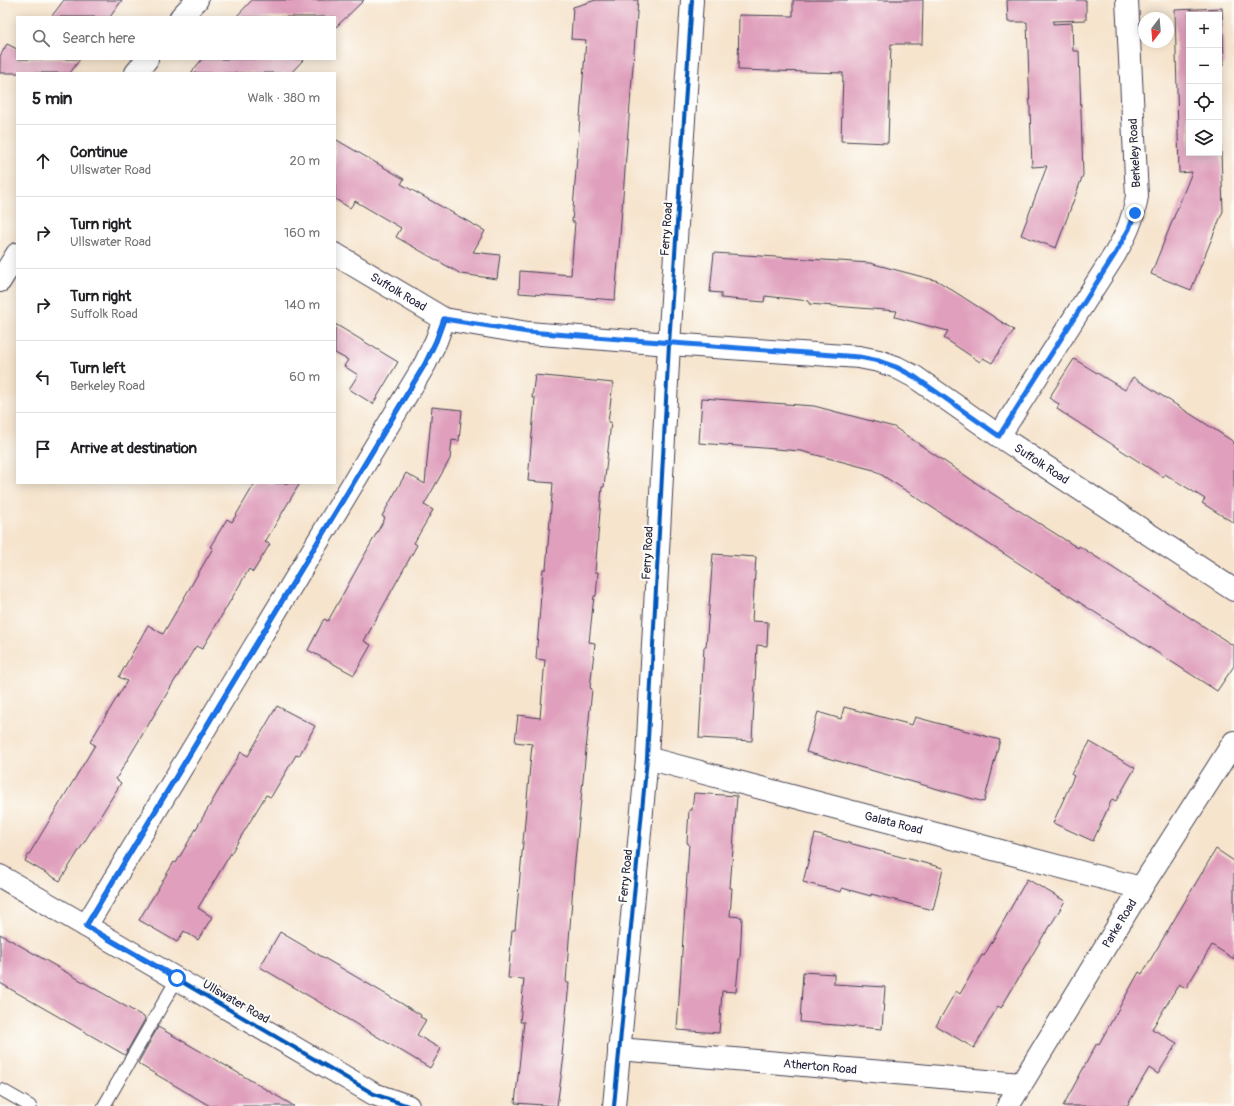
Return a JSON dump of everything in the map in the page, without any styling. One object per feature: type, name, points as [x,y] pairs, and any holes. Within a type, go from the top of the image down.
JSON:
[{"type":"street","points":[[182,16],[197,0]]},
{"type":"street","name":"Ferry Road","points":[[614,1106],[647,758],[669,344],[692,0]]},
{"type":"street","name":"Berkeley Road","points":[[999,436],[1115,254],[1129,229],[1135,213],[1137,196],[1127,0]]},
{"type":"street","points":[[137,72],[146,60]]},
{"type":"street","name":"Suffolk Road","points":[[336,255],[444,319],[528,332],[669,344],[859,357],[879,361],[896,367],[915,377],[999,436],[1234,590]]},
{"type":"street","points":[[0,282],[16,256]]},
{"type":"street","points":[[86,926],[425,364],[444,319]]},
{"type":"street","name":"Parke Road","points":[[1008,1106],[1141,888],[1234,742]]},
{"type":"street","name":"Galata Road","points":[[647,758],[1141,888]]},
{"type":"street","name":"Ullswater Road","points":[[0,876],[374,1094],[408,1106]]},
{"type":"street","name":"Atherton Road","points":[[619,1049],[1021,1084]]},
{"type":"lane","points":[[104,1106],[177,978]]},
{"type":"lane","points":[[2,1090],[30,1106]]},
{"type":"building","points":[[64,0],[122,0],[111,16],[52,16]]},
{"type":"building","points":[[252,0],[364,0],[336,27],[336,16],[237,16]]},
{"type":"building","points":[[596,0],[638,0],[615,300],[519,293],[520,271],[571,275],[575,222],[572,222],[586,40],[571,39],[573,7]]},
{"type":"building","points":[[793,0],[923,0],[922,44],[891,44],[888,143],[841,141],[843,73],[738,70],[739,15],[793,16]]},
{"type":"building","points":[[1007,0],[1086,0],[1086,20],[1053,21],[1053,24],[1072,23],[1073,51],[1079,51],[1083,175],[1056,248],[1021,235],[1047,166],[1032,167],[1027,22],[1008,22]]},
{"type":"building","points":[[1222,8],[1224,65],[1222,65],[1222,12],[1186,12],[1186,156],[1221,156],[1223,211],[1191,290],[1151,274],[1192,172],[1179,173],[1175,10]]},
{"type":"building","points":[[7,44],[16,48],[16,60],[79,60],[71,72],[0,73],[0,56]]},
{"type":"building","points":[[201,60],[303,60],[292,72],[192,72]]},
{"type":"building","points":[[336,140],[404,179],[401,184],[485,231],[473,252],[500,255],[497,279],[461,274],[396,237],[401,228],[355,201],[350,208],[336,200]]},
{"type":"building","points":[[714,253],[870,263],[938,281],[1014,330],[992,363],[983,358],[980,362],[944,338],[948,331],[895,317],[897,311],[809,304],[809,301],[765,296],[764,302],[721,298],[721,293],[710,292]]},
{"type":"building","points":[[336,325],[398,362],[373,404],[349,389],[358,375],[344,366],[348,360],[336,354]]},
{"type":"building","points":[[1074,359],[1125,390],[1133,377],[1234,442],[1234,523],[1202,503],[1205,499],[1165,474],[1163,477],[1057,409],[1059,404],[1049,398]]},
{"type":"building","points":[[535,375],[613,383],[608,422],[611,422],[604,487],[602,487],[595,572],[598,572],[596,596],[594,596],[589,642],[595,643],[590,688],[592,689],[574,871],[566,983],[569,983],[562,1055],[564,1056],[557,1106],[515,1103],[524,1022],[520,1022],[524,979],[508,978],[512,930],[515,930],[532,744],[515,742],[518,715],[540,718],[545,660],[536,659],[543,569],[546,569],[553,483],[528,481],[535,398],[532,398]]},
{"type":"building","points":[[702,398],[814,406],[894,427],[985,489],[1078,548],[1079,546],[1234,646],[1234,666],[1217,691],[874,470],[801,451],[699,443]]},
{"type":"building","points":[[432,407],[462,410],[459,441],[452,440],[450,459],[424,505],[433,510],[414,543],[417,545],[364,641],[371,645],[354,675],[308,650],[324,619],[328,621],[385,518],[382,516],[406,473],[425,484]]},
{"type":"building","points":[[254,484],[299,484],[265,542],[270,544],[253,572],[249,569],[202,649],[196,646],[116,779],[121,783],[60,881],[25,861],[95,745],[90,742],[127,681],[119,677],[148,625],[163,634],[213,548],[210,547],[227,519],[232,522]]},
{"type":"building","points":[[713,554],[756,557],[752,621],[768,622],[767,646],[757,645],[752,741],[699,738],[704,647],[706,647]]},
{"type":"building","points":[[277,706],[315,726],[299,756],[296,755],[271,797],[266,795],[198,908],[212,917],[198,940],[184,931],[177,942],[139,920],[174,862],[176,863],[241,752],[248,756]]},
{"type":"building","points":[[844,707],[912,725],[915,717],[1000,740],[984,802],[806,752],[818,712],[841,719]]},
{"type":"building","points":[[1090,742],[1135,768],[1116,801],[1112,799],[1093,841],[1053,823],[1074,776],[1071,774]]},
{"type":"building","points":[[694,793],[737,796],[730,888],[732,888],[730,916],[742,917],[740,959],[736,992],[722,991],[719,1033],[677,1030],[689,844],[687,843],[689,810],[692,810]]},
{"type":"building","points":[[815,834],[943,868],[933,910],[871,894],[871,896],[842,888],[841,892],[803,882]]},
{"type":"building","points":[[1216,849],[1234,861],[1234,959],[1212,945],[1186,988],[1179,984],[1152,1029],[1177,1043],[1158,1074],[1149,1068],[1127,1106],[1063,1106],[1097,1043],[1099,1044],[1139,972],[1142,974]]},
{"type":"building","points":[[1027,879],[1065,901],[1001,1008],[998,1006],[974,1048],[936,1026],[956,991],[960,994],[982,955],[984,956]]},
{"type":"building","points":[[280,932],[421,1015],[420,1017],[426,1020],[417,1035],[441,1049],[430,1068],[260,967]]},
{"type":"building","points":[[0,934],[144,1017],[145,1019],[125,1055],[0,983]]},
{"type":"building","points":[[803,972],[834,974],[834,984],[885,987],[882,1029],[800,1022]]},
{"type":"building","points":[[158,1027],[294,1106],[210,1106],[138,1063]]},
{"type":"cycle path","points":[[614,1106],[647,758],[669,344],[692,0]]},
{"type":"cycle path","points":[[408,1106],[374,1094],[86,926],[425,364],[444,319]]},
{"type":"route","points":[[177,978],[86,926],[425,364],[444,319],[528,332],[669,344],[859,357],[879,361],[896,367],[915,377],[999,436],[1115,254],[1129,229],[1135,213]]}]
